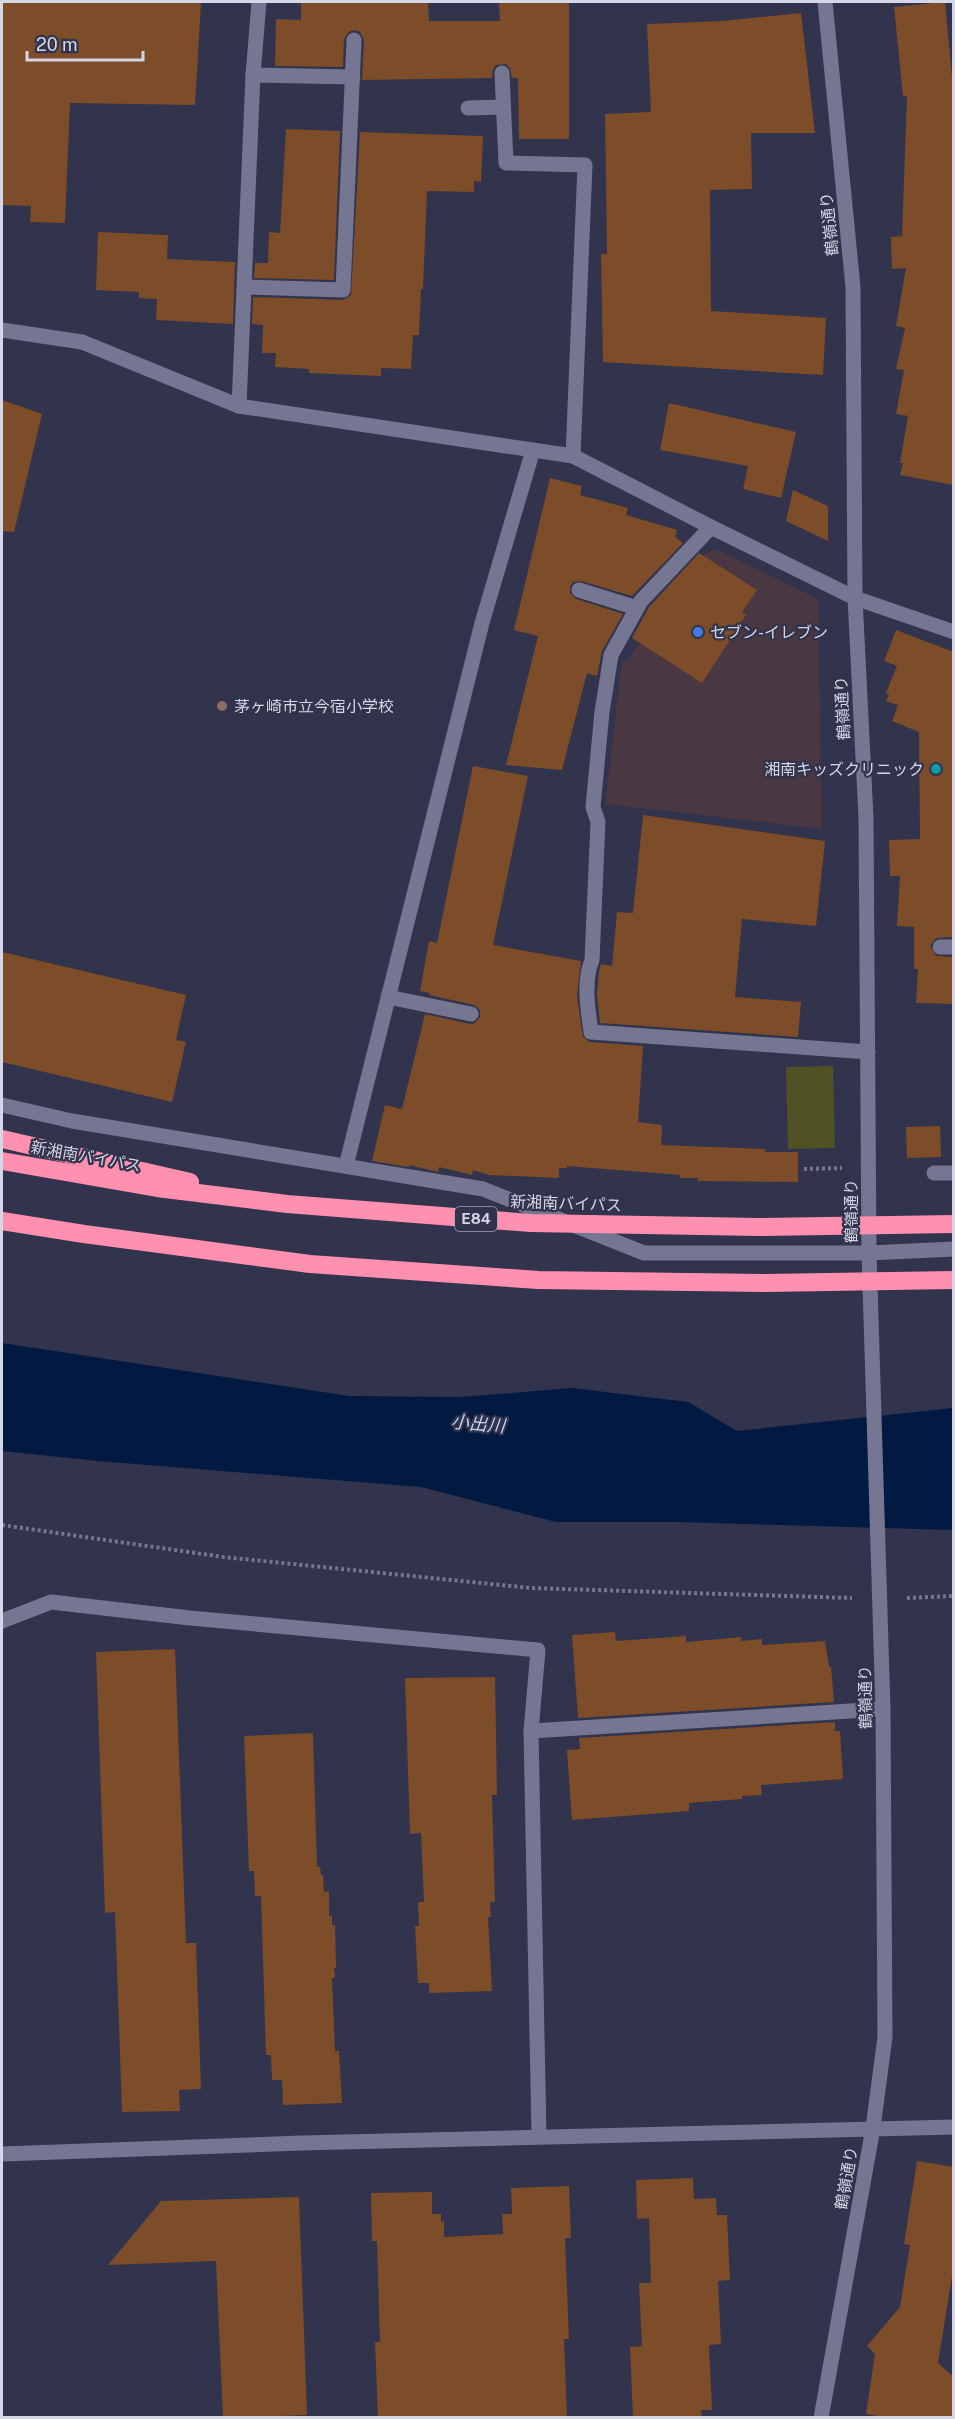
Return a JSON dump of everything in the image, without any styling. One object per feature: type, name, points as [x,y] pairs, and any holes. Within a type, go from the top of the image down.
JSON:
[{"type":"highway","points":[[2,1139],[287,1203]]},
{"type":"highway","name":"新湘南バイパス","points":[[2,1161],[157,1188],[287,1203],[531,1223],[759,1227],[954,1224]]},
{"type":"highway","points":[[2,1221],[310,1264],[538,1280],[766,1283],[954,1280]]},
{"type":"street","points":[[239,406],[253,75],[259,2]]},
{"type":"street","name":"鶴嶺通り","points":[[821,2418],[873,2128],[885,2037],[883,1709],[869,1253],[866,818],[855,598],[853,287],[825,2]]},
{"type":"street","points":[[245,287],[344,290],[354,40]]},
{"type":"street","points":[[502,73],[506,163],[585,165],[573,456]]},
{"type":"street","points":[[253,75],[353,77]]},
{"type":"street","points":[[468,108],[503,106]]},
{"type":"street","points":[[2,330],[82,342],[239,406],[573,456],[855,598],[954,632]]},
{"type":"street","points":[[346,1166],[482,623],[533,450]]},
{"type":"street","points":[[711,527],[641,601],[611,655],[602,712],[593,807],[598,822],[592,960],[587,972],[591,1032],[868,1052]]},
{"type":"street","points":[[579,590],[637,608]]},
{"type":"street","points":[[388,997],[471,1014]]},
{"type":"street","points":[[2,1105],[72,1120],[483,1190],[644,1253],[869,1253],[954,1249]]},
{"type":"street","points":[[934,1173],[954,1173]]},
{"type":"street","points":[[2,1621],[51,1602],[202,1619],[538,1650],[531,1731],[539,2136]]},
{"type":"street","points":[[531,1731],[883,1709]]},
{"type":"street","points":[[2,2154],[539,2136],[954,2127]]},
{"type":"path","points":[[804,1169],[869,1167]]},
{"type":"path","points":[[2,1525],[223,1557],[531,1588],[954,1596]]},
{"type":"shaded area","points":[[716,549],[818,599],[822,829],[605,804],[622,661],[628,660],[697,557]]},
{"type":"shaded area","points":[[833,1066],[835,1148],[788,1149],[786,1067]]},
{"type":"water","name":"小出川","points":[[2,1343],[349,1396],[460,1397],[572,1388],[688,1402],[737,1431],[953,1408],[953,1530],[678,1522],[556,1522],[421,1487],[2,1451]]},
{"type":"building","points":[[2,2],[201,2],[195,105],[70,103],[65,223],[30,222],[31,206],[2,205]]},
{"type":"building","points":[[301,2],[428,2],[429,21],[500,21],[499,2],[569,2],[569,139],[519,139],[518,78],[512,78],[510,68],[506,64],[496,65],[492,78],[362,80],[364,40],[360,32],[354,30],[349,32],[344,39],[343,67],[275,66],[276,19],[301,20]]},
{"type":"building","points":[[945,2],[954,99],[954,485],[900,475],[908,416],[896,414],[904,370],[896,369],[905,328],[896,326],[906,268],[892,269],[891,237],[902,236],[907,96],[903,96],[894,7]]},
{"type":"building","points":[[801,13],[815,133],[751,133],[752,189],[710,190],[711,311],[826,318],[823,375],[603,362],[601,254],[607,254],[605,114],[651,112],[647,24],[723,21]]},
{"type":"building","points":[[286,129],[340,131],[334,280],[254,278],[255,263],[268,263],[269,232],[280,233]]},
{"type":"building","points":[[360,132],[483,136],[481,182],[474,181],[474,192],[427,191],[419,335],[413,335],[411,369],[381,368],[381,376],[309,373],[309,369],[275,367],[276,353],[262,353],[263,325],[252,324],[253,297],[343,300],[351,295]]},
{"type":"building","points":[[98,232],[168,235],[167,259],[235,262],[233,324],[156,320],[157,299],[139,298],[139,292],[96,290]]},
{"type":"building","points":[[2,400],[42,414],[14,532],[2,531]]},
{"type":"building","points":[[669,403],[796,432],[781,498],[743,489],[748,466],[660,450]]},
{"type":"building","points":[[550,478],[582,486],[580,495],[628,508],[626,515],[677,530],[675,537],[683,543],[632,596],[581,581],[573,582],[570,587],[570,593],[576,599],[623,614],[602,651],[597,676],[587,673],[562,770],[506,765],[538,636],[514,630]]},
{"type":"building","points":[[793,490],[828,506],[828,541],[786,521]]},
{"type":"building","name":"セブン-イレブン","points":[[699,553],[757,590],[742,612],[746,615],[702,683],[632,638],[649,607]]},
{"type":"building","points":[[896,630],[954,652],[954,937],[936,938],[930,946],[936,956],[954,957],[954,1004],[916,1003],[918,969],[914,969],[914,927],[897,926],[900,876],[890,876],[889,840],[920,839],[919,732],[892,721],[898,705],[886,701],[889,695],[886,693],[897,666],[884,661]]},
{"type":"building","points":[[473,766],[528,776],[493,945],[581,961],[577,996],[583,1037],[590,1042],[643,1046],[638,1122],[662,1125],[661,1145],[798,1152],[798,1182],[698,1181],[698,1178],[680,1178],[680,1175],[567,1166],[567,1168],[559,1168],[559,1178],[489,1175],[473,1170],[472,1175],[439,1167],[438,1172],[409,1165],[409,1167],[372,1161],[385,1105],[402,1109],[425,1014],[470,1024],[475,1023],[480,1017],[480,1010],[474,1005],[420,991],[429,941],[437,943]]},
{"type":"building","points":[[643,815],[825,841],[816,926],[742,919],[735,997],[801,1002],[798,1037],[600,1023],[597,995],[599,971],[601,964],[612,966],[617,912],[633,913]]},
{"type":"building","points":[[2,952],[186,995],[176,1040],[186,1042],[172,1102],[2,1062]]},
{"type":"building","points":[[940,1126],[941,1157],[907,1158],[906,1127]]},
{"type":"building","points":[[615,1632],[616,1641],[686,1636],[686,1642],[741,1637],[741,1641],[762,1639],[762,1645],[825,1641],[829,1667],[831,1667],[834,1702],[578,1718],[572,1635]]},
{"type":"building","points":[[175,1649],[186,1943],[196,1943],[201,2089],[179,2090],[180,2111],[122,2112],[115,1912],[105,1913],[96,1652]]},
{"type":"building","points":[[495,1677],[497,1795],[492,1795],[495,1902],[490,1902],[491,1917],[488,1917],[492,1991],[429,1993],[429,1983],[418,1983],[415,1926],[419,1926],[418,1902],[424,1902],[421,1833],[410,1834],[405,1678]]},
{"type":"building","points":[[835,1722],[835,1731],[840,1731],[843,1779],[761,1785],[762,1795],[689,1803],[689,1811],[572,1820],[567,1750],[580,1749],[579,1738]]},
{"type":"building","points":[[313,1733],[317,1867],[320,1867],[321,1875],[323,1875],[324,1892],[329,1891],[329,1916],[332,1916],[332,1925],[335,1925],[336,1968],[334,1968],[335,1978],[332,1978],[335,2051],[339,2051],[342,2103],[283,2105],[282,2080],[272,2080],[271,2055],[266,2055],[261,1896],[255,1896],[254,1871],[249,1871],[244,1736]]},
{"type":"building","points":[[917,2161],[954,2167],[954,2264],[938,2363],[954,2377],[954,2418],[889,2418],[866,2414],[875,2354],[867,2346],[900,2307],[910,2245],[904,2244]]},
{"type":"building","points":[[693,2178],[694,2199],[716,2198],[717,2215],[727,2215],[730,2280],[718,2281],[721,2344],[709,2345],[712,2410],[701,2410],[702,2418],[633,2418],[630,2347],[642,2346],[639,2283],[651,2283],[649,2218],[637,2219],[636,2180]]},
{"type":"building","points":[[569,2186],[571,2238],[565,2238],[569,2339],[564,2339],[567,2418],[378,2418],[375,2342],[380,2342],[377,2241],[372,2241],[371,2193],[432,2192],[432,2214],[441,2214],[441,2222],[444,2221],[444,2237],[503,2234],[502,2214],[512,2214],[511,2188]]},
{"type":"building","points":[[299,2197],[307,2415],[223,2418],[216,2261],[108,2265],[161,2201]]},
{"type":"place","name":"セブン-イレブン","points":[[698,632]]},
{"type":"place","name":"茅ヶ崎市立今宿小学校","points":[[222,706]]},
{"type":"place","name":"湘南キッズクリニック","points":[[936,769]]}]
